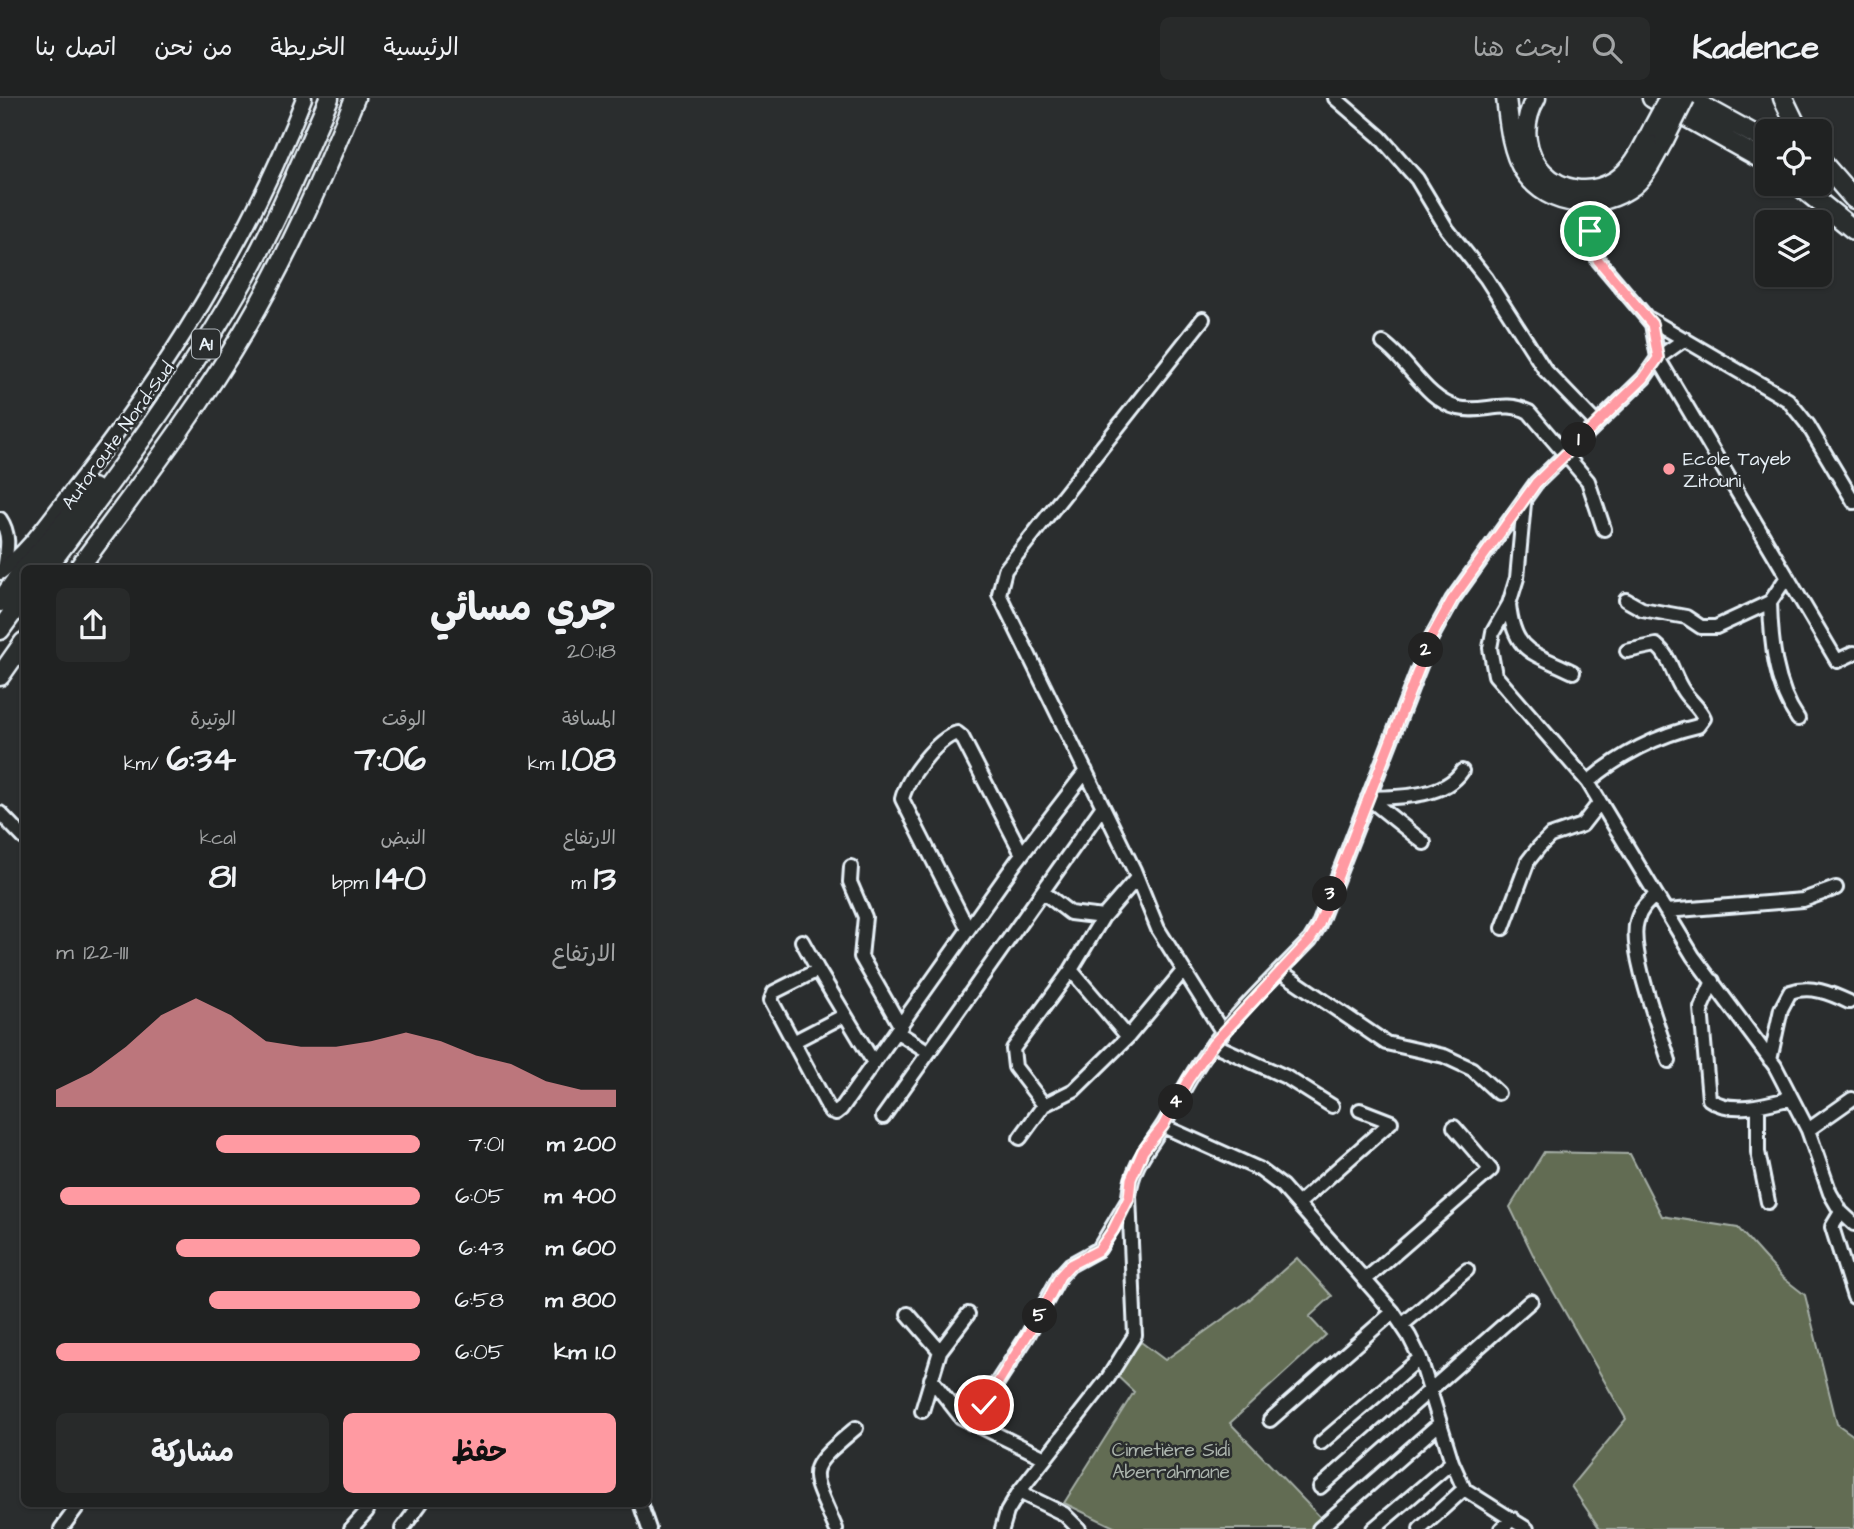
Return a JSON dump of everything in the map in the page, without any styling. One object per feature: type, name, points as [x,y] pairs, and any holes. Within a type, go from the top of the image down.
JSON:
[{"type":"highway","name":"Autoroute Nord-Sud","points":[[49,565],[155,422],[247,273],[290,189],[329,98]]},
{"type":"highway","name":"A1","points":[[81,565],[164,452],[246,328],[332,153],[355,98]]},
{"type":"highway","points":[[1506,98],[1514,149],[1524,172],[1541,189],[1564,201],[1583,196],[1615,180],[1631,167],[1686,98],[1755,135]]},
{"type":"highway","points":[[1536,98],[1524,128],[1527,150],[1538,169],[1583,196],[1606,199],[1635,184],[1648,169],[1669,98]]},
{"type":"highway","points":[[1652,98],[1755,156]]},
{"type":"highway","points":[[1783,98],[1793,119]]},
{"type":"highway","points":[[1832,174],[1854,199]]},
{"type":"highway","points":[[1832,189],[1854,206]]},
{"type":"highway","points":[[1812,196],[1854,230]]},
{"type":"highway","points":[[28,565],[125,451],[155,422]]},
{"type":"highway","points":[[0,602],[21,574]]},
{"type":"highway","points":[[0,630],[21,601]]},
{"type":"highway","points":[[0,676],[21,646]]},
{"type":"main road","points":[[2,570],[35,538],[111,442],[201,303],[260,197],[303,98]]},
{"type":"street","points":[[1335,98],[1380,137],[1417,179],[1447,229],[1486,278],[1545,370],[1596,423]]},
{"type":"street","points":[[1583,196],[1598,260],[1652,324],[1658,358],[1837,661],[1848,656],[1854,670]]},
{"type":"street","points":[[1590,231],[1595,210],[1606,199]]},
{"type":"street","points":[[1646,317],[1788,400],[1808,425],[1854,502]]},
{"type":"street","points":[[1203,319],[1023,546],[1000,583],[999,594],[1103,806],[1158,929],[1223,1033]]},
{"type":"street","points":[[1002,1529],[1007,1512],[1019,1492],[1108,1378],[1135,1335],[1129,1198],[1131,1179],[1143,1151],[1163,1126],[1188,1080],[1213,1044],[1310,940],[1318,927],[1430,640],[1452,600],[1536,483],[1644,378],[1658,358],[1685,339]]},
{"type":"street","points":[[1383,343],[1400,355],[1436,396],[1459,408],[1518,406],[1529,412],[1588,481],[1604,529]]},
{"type":"street","points":[[1524,501],[1517,578],[1509,604],[1493,632],[1490,648],[1495,676],[1588,782],[1666,911],[1770,1060],[1808,1130],[1830,1193],[1841,1212],[1854,1224]]},
{"type":"street","points":[[0,519],[7,528],[2,570]]},
{"type":"street","points":[[1626,600],[1643,609],[1686,617],[1700,627],[1716,627],[1770,603],[1787,577]]},
{"type":"street","points":[[1770,603],[1780,685],[1785,701],[1798,719]]},
{"type":"street","points":[[1509,604],[1513,635],[1524,648],[1573,672]]},
{"type":"street","points":[[1588,782],[1608,765],[1676,731],[1698,726],[1704,718],[1677,681],[1672,664],[1664,651],[1656,645],[1627,651]]},
{"type":"street","points":[[968,929],[902,799],[934,747],[957,733],[962,737],[1022,854]]},
{"type":"street","points":[[818,970],[771,996],[830,1111],[841,1109],[1022,854],[1086,771]]},
{"type":"street","points":[[1368,798],[1437,789],[1454,783],[1462,771]]},
{"type":"street","points":[[1368,798],[1424,843]]},
{"type":"street","points":[[1503,928],[1528,861],[1550,836],[1582,825],[1600,802]]},
{"type":"street","points":[[883,1117],[1103,806]]},
{"type":"street","points":[[0,813],[21,835]]},
{"type":"street","points":[[851,867],[850,882],[865,917],[861,957],[899,1029],[929,1052]]},
{"type":"street","points":[[1044,1105],[1015,1068],[1013,1049],[1071,970],[1103,917],[1136,879]]},
{"type":"street","points":[[1666,911],[1803,900],[1836,888]]},
{"type":"street","points":[[1043,892],[1070,913],[1103,917]]},
{"type":"street","points":[[1656,895],[1644,905],[1635,931],[1643,975],[1670,1061]]},
{"type":"street","points":[[802,941],[874,1063]]},
{"type":"street","points":[[1071,970],[1128,1037]]},
{"type":"street","points":[[1020,1138],[1044,1105],[1074,1090],[1128,1037],[1183,971]]},
{"type":"street","points":[[1280,971],[1386,1043],[1444,1056],[1472,1069],[1498,1093]]},
{"type":"street","points":[[1713,981],[1701,1008],[1709,1099],[1718,1104],[1758,1107],[1791,1098]]},
{"type":"street","points":[[1770,1060],[1781,1009],[1790,992],[1801,989],[1828,992],[1849,1002]]},
{"type":"street","points":[[793,1042],[845,1015]]},
{"type":"street","points":[[1213,1044],[1286,1077],[1332,1106]]},
{"type":"street","points":[[1808,1130],[1852,1099]]},
{"type":"street","points":[[1758,1107],[1758,1152],[1768,1202]]},
{"type":"street","points":[[1298,1204],[1391,1122],[1360,1110]]},
{"type":"street","points":[[1163,1126],[1259,1169],[1282,1186],[1402,1325],[1420,1358],[1439,1424],[1464,1489],[1527,1529]]},
{"type":"street","points":[[1365,1280],[1491,1170],[1454,1127]]},
{"type":"street","points":[[971,1423],[1028,1335],[1060,1276],[1070,1265],[1099,1250],[1129,1198]]},
{"type":"street","points":[[1841,1212],[1832,1227],[1854,1297]]},
{"type":"street","points":[[1402,1325],[1467,1270]]},
{"type":"street","points":[[1320,1487],[1531,1301]]},
{"type":"street","points":[[1270,1420],[1393,1312]]},
{"type":"street","points":[[908,1314],[940,1351]]},
{"type":"street","points":[[922,1411],[940,1351],[968,1314]]},
{"type":"street","points":[[1321,1443],[1420,1358]]},
{"type":"street","points":[[931,1379],[961,1417],[1045,1458]]},
{"type":"street","points":[[1319,1529],[1439,1424]]},
{"type":"street","points":[[836,1529],[814,1476],[816,1466],[856,1428]]},
{"type":"street","points":[[1373,1529],[1452,1462]]},
{"type":"street","points":[[1420,1529],[1464,1489]]},
{"type":"street","points":[[1019,1492],[1064,1514],[1074,1521],[1079,1529]]},
{"type":"street","points":[[61,1529],[77,1507]]},
{"type":"street","points":[[402,1529],[418,1507]]},
{"type":"street","points":[[641,1507],[649,1529]]},
{"type":"street","points":[[351,1529],[367,1511]]},
{"type":"street","points":[[1500,1529],[1513,1519]]},
{"type":"green space","points":[[1544,1152],[1630,1154],[1662,1216],[1738,1228],[1782,1277],[1805,1295],[1837,1424],[1854,1436],[1854,1529],[1600,1529],[1571,1486],[1626,1419],[1537,1263],[1510,1207]]},
{"type":"green space","name":"Cimetière Sidi Aberrahmane","points":[[1297,1258],[1332,1296],[1309,1317],[1326,1335],[1230,1423],[1324,1521],[1316,1529],[1118,1529],[1064,1503],[1134,1392],[1114,1373],[1141,1342],[1165,1360],[1248,1301]]},
{"type":"place","name":"Ecole Tayeb Zitouni","points":[[1669,469]]},
{"type":"route","points":[[984,1405],[1041,1313],[1060,1276],[1070,1265],[1099,1250],[1113,1230],[1129,1198],[1131,1179],[1143,1151],[1163,1126],[1188,1080],[1213,1044],[1310,940],[1318,927],[1430,640],[1452,600],[1536,483],[1644,378],[1658,358],[1652,324],[1598,260],[1590,231]]}]
